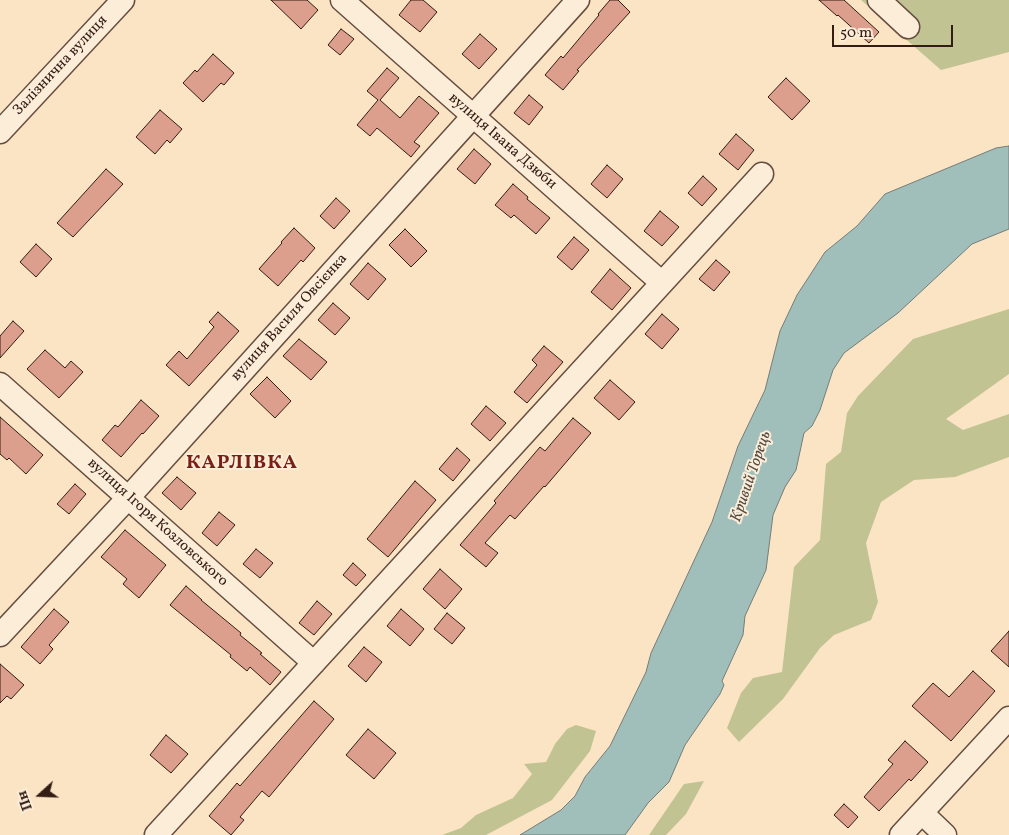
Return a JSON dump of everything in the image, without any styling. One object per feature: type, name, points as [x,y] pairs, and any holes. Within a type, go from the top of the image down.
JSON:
[{"type":"street","name":"Залізнична вулиця","points":[[0,132],[123,0]]},
{"type":"street","name":"вулиця Івана Дзюби","points":[[342,0],[662,283]]},
{"type":"street","name":"вулиця Василя Овсієнка","points":[[0,635],[128,498],[578,0]]},
{"type":"street","points":[[879,0],[908,27]]},
{"type":"street","points":[[156,835],[762,174]]},
{"type":"street","name":"вулиця Ігоря Козловського","points":[[0,384],[314,663]]},
{"type":"street","points":[[901,835],[1009,718]]},
{"type":"street","points":[[922,813],[945,835]]},
{"type":"green space","points":[[861,0],[1009,0],[1009,52],[941,70]]},
{"type":"green space","points":[[1009,309],[1009,374],[946,419],[963,430],[1009,414],[1009,457],[955,477],[914,480],[881,502],[866,543],[878,602],[871,620],[834,635],[820,648],[783,699],[739,742],[727,728],[741,693],[753,678],[782,672],[794,567],[820,540],[826,464],[841,452],[847,413],[858,396],[913,339]]},
{"type":"green space","points":[[576,725],[596,731],[590,751],[552,800],[486,835],[442,835],[461,828],[476,815],[513,798],[532,774],[524,764],[546,762],[555,744],[567,729]]},
{"type":"green space","points":[[704,781],[686,814],[666,835],[649,835],[684,784]]},
{"type":"water","name":"Кривий Торець","points":[[1009,146],[1009,229],[972,244],[898,313],[844,353],[833,370],[820,410],[812,426],[804,433],[796,470],[785,487],[773,515],[766,570],[745,616],[743,635],[722,681],[724,685],[720,694],[685,745],[669,782],[648,803],[625,835],[520,835],[561,810],[575,796],[585,777],[610,746],[646,672],[651,653],[712,522],[738,446],[765,390],[780,331],[797,295],[825,252],[857,226],[885,194],[996,148]]},
{"type":"building","points":[[271,0],[307,0],[318,10],[301,29]]},
{"type":"building","points":[[411,0],[423,0],[437,12],[420,32],[399,15]]},
{"type":"building","points":[[610,0],[618,0],[630,12],[577,70],[579,71],[563,90],[545,75],[561,56],[563,58]]},
{"type":"building","points":[[819,0],[844,0],[879,32],[869,43]]},
{"type":"building","points":[[341,29],[354,39],[340,55],[328,45]]},
{"type":"building","points":[[480,34],[497,49],[479,69],[462,54]]},
{"type":"building","points":[[213,54],[234,73],[224,85],[221,83],[203,102],[183,83],[195,70],[197,72]]},
{"type":"building","points":[[387,68],[399,78],[380,100],[400,118],[419,96],[439,113],[414,142],[420,146],[411,157],[377,128],[370,136],[357,125],[378,100],[367,91]]},
{"type":"building","points":[[786,78],[810,101],[792,120],[768,97]]},
{"type":"building","points":[[529,95],[543,107],[529,125],[514,113]]},
{"type":"building","points":[[160,110],[182,129],[170,143],[167,140],[155,154],[136,137]]},
{"type":"building","points":[[736,134],[754,150],[738,170],[719,154]]},
{"type":"building","points":[[474,149],[491,164],[475,184],[457,169]]},
{"type":"building","points":[[607,165],[623,179],[607,198],[591,184]]},
{"type":"building","points":[[106,169],[123,184],[73,237],[57,223]]},
{"type":"building","points":[[703,176],[717,189],[702,206],[688,193]]},
{"type":"building","points":[[513,184],[528,197],[527,199],[550,218],[536,234],[514,215],[511,218],[495,205]]},
{"type":"building","points":[[336,198],[350,211],[334,229],[320,216]]},
{"type":"building","points":[[660,211],[679,227],[662,246],[644,231]]},
{"type":"building","points":[[294,228],[315,248],[303,262],[301,260],[278,286],[259,269]]},
{"type":"building","points":[[405,229],[427,251],[411,267],[389,245]]},
{"type":"building","points":[[574,237],[589,250],[572,270],[557,257]]},
{"type":"building","points":[[36,244],[52,259],[36,277],[20,262]]},
{"type":"building","points":[[716,260],[730,272],[714,291],[699,279]]},
{"type":"building","points":[[368,263],[386,279],[368,300],[350,284]]},
{"type":"building","points":[[610,269],[631,288],[612,310],[591,292]]},
{"type":"building","points":[[333,303],[350,318],[335,335],[318,320]]},
{"type":"building","points":[[218,312],[239,331],[189,386],[166,365],[179,351],[187,359],[214,327],[209,322]]},
{"type":"building","points":[[662,314],[679,329],[662,349],[645,334]]},
{"type":"building","points":[[13,321],[24,331],[0,358],[0,336]]},
{"type":"building","points":[[299,339],[327,362],[311,380],[283,356]]},
{"type":"building","points":[[544,346],[563,362],[527,403],[514,392],[537,365],[532,360]]},
{"type":"building","points":[[45,350],[65,368],[71,361],[83,372],[59,398],[27,369]]},
{"type":"building","points":[[267,377],[291,401],[275,418],[250,394]]},
{"type":"building","points":[[610,380],[635,402],[619,420],[594,398]]},
{"type":"building","points":[[141,400],[159,416],[121,457],[102,440],[115,425],[118,427]]},
{"type":"building","points":[[486,406],[506,423],[490,441],[471,424]]},
{"type":"building","points":[[0,417],[43,455],[26,474],[9,458],[7,460],[0,454]]},
{"type":"building","points":[[573,418],[591,433],[515,519],[510,515],[485,543],[498,553],[486,567],[460,545],[540,447],[545,451]]},
{"type":"building","points":[[457,448],[470,460],[453,481],[439,469]]},
{"type":"building","points":[[177,477],[196,493],[181,510],[162,493]]},
{"type":"building","points":[[415,481],[436,500],[388,557],[367,539]]},
{"type":"building","points":[[75,484],[86,494],[69,514],[57,504]]},
{"type":"building","points":[[219,512],[235,525],[217,546],[202,533]]},
{"type":"building","points":[[125,530],[166,565],[139,598],[123,584],[127,579],[101,557]]},
{"type":"building","points":[[256,549],[273,563],[260,578],[243,564]]},
{"type":"building","points":[[353,563],[366,575],[356,586],[343,575]]},
{"type":"building","points":[[440,569],[462,589],[445,609],[423,589]]},
{"type":"building","points":[[186,586],[241,633],[240,635],[281,672],[270,685],[250,667],[247,671],[230,657],[231,655],[170,605]]},
{"type":"building","points":[[317,601],[332,614],[314,635],[299,623]]},
{"type":"building","points":[[54,609],[69,622],[49,645],[53,649],[40,664],[21,647]]},
{"type":"building","points":[[401,609],[424,629],[410,646],[387,626]]},
{"type":"building","points":[[447,613],[465,628],[452,644],[434,629]]},
{"type":"building","points":[[1009,631],[1009,667],[991,651]]},
{"type":"building","points":[[364,647],[382,662],[366,682],[348,666]]},
{"type":"building","points":[[0,664],[24,685],[11,699],[7,696],[0,703]]},
{"type":"building","points":[[973,671],[995,691],[951,741],[912,706],[933,683],[949,697]]},
{"type":"building","points":[[314,701],[334,719],[269,797],[262,791],[240,817],[244,820],[231,835],[209,816],[237,783],[240,786]]},
{"type":"building","points":[[368,729],[396,753],[374,779],[346,755]]},
{"type":"building","points":[[166,735],[188,754],[171,773],[150,755]]},
{"type":"building","points":[[905,741],[928,762],[879,811],[864,797],[893,764],[888,760]]},
{"type":"building","points":[[844,804],[858,817],[848,828],[834,815]]},
{"type":"district","name":"КАРЛІВКА","points":[[242,464]]}]
